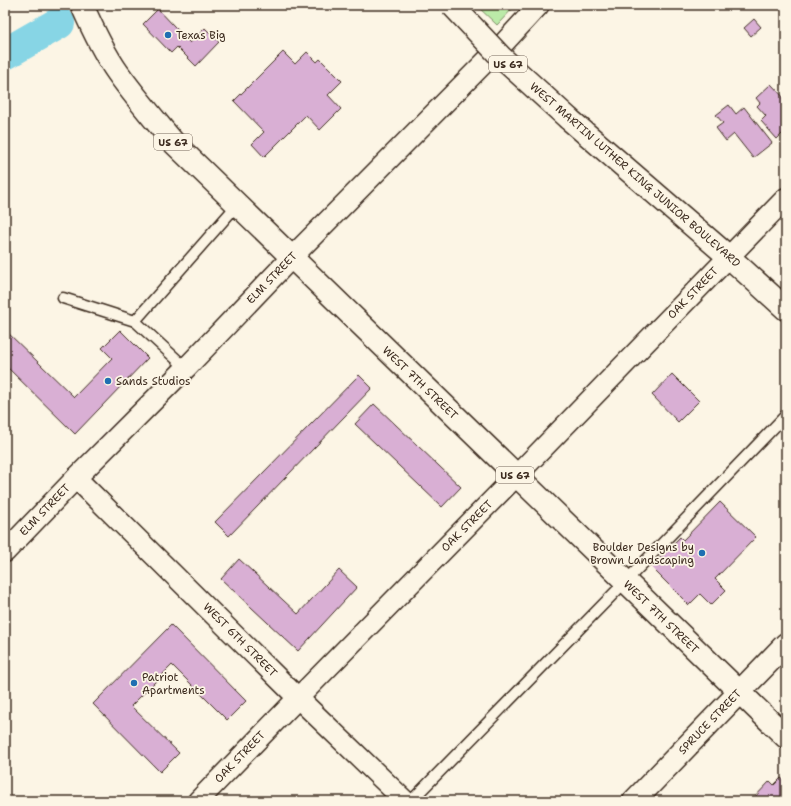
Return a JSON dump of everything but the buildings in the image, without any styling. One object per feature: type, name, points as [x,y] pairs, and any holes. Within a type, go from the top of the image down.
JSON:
[{"type":"main road","name":"WEST 7TH STREET","points":[[82,5],[100,44],[117,72],[140,103],[174,143],[786,737]]},
{"type":"main road","name":"WEST MARTIN LUTHER KING JUNIOR BOULEVARD","points":[[452,5],[502,58],[569,119],[729,257],[786,309]]},
{"type":"main road","name":"SPRUCE STREET","points":[[634,801],[786,644]]},
{"type":"street","name":"ELM STREET","points":[[5,552],[76,478],[186,368],[291,258],[498,49],[539,5]]},
{"type":"street","name":"OAK STREET","points":[[198,801],[786,198]]},
{"type":"street","name":"WEST 6TH STREET","points":[[76,478],[298,698],[405,801]]},
{"type":"lane","points":[[135,320],[237,205]]},
{"type":"lane","points":[[62,298],[135,320],[186,368]]},
{"type":"lane","points":[[411,801],[786,415]]},
{"type":"green space","points":[[476,5],[516,5],[497,25]]},
{"type":"waterway","points":[[5,54],[59,23]]},
{"type":"place","name":"Texas Big","points":[[168,35]]},
{"type":"place","name":"Sands Studios","points":[[108,381]]},
{"type":"place","name":"Boulder Designs by Brown Landscaping","points":[[702,553]]},
{"type":"place","name":"Patriot Apartments","points":[[134,683]]}]
